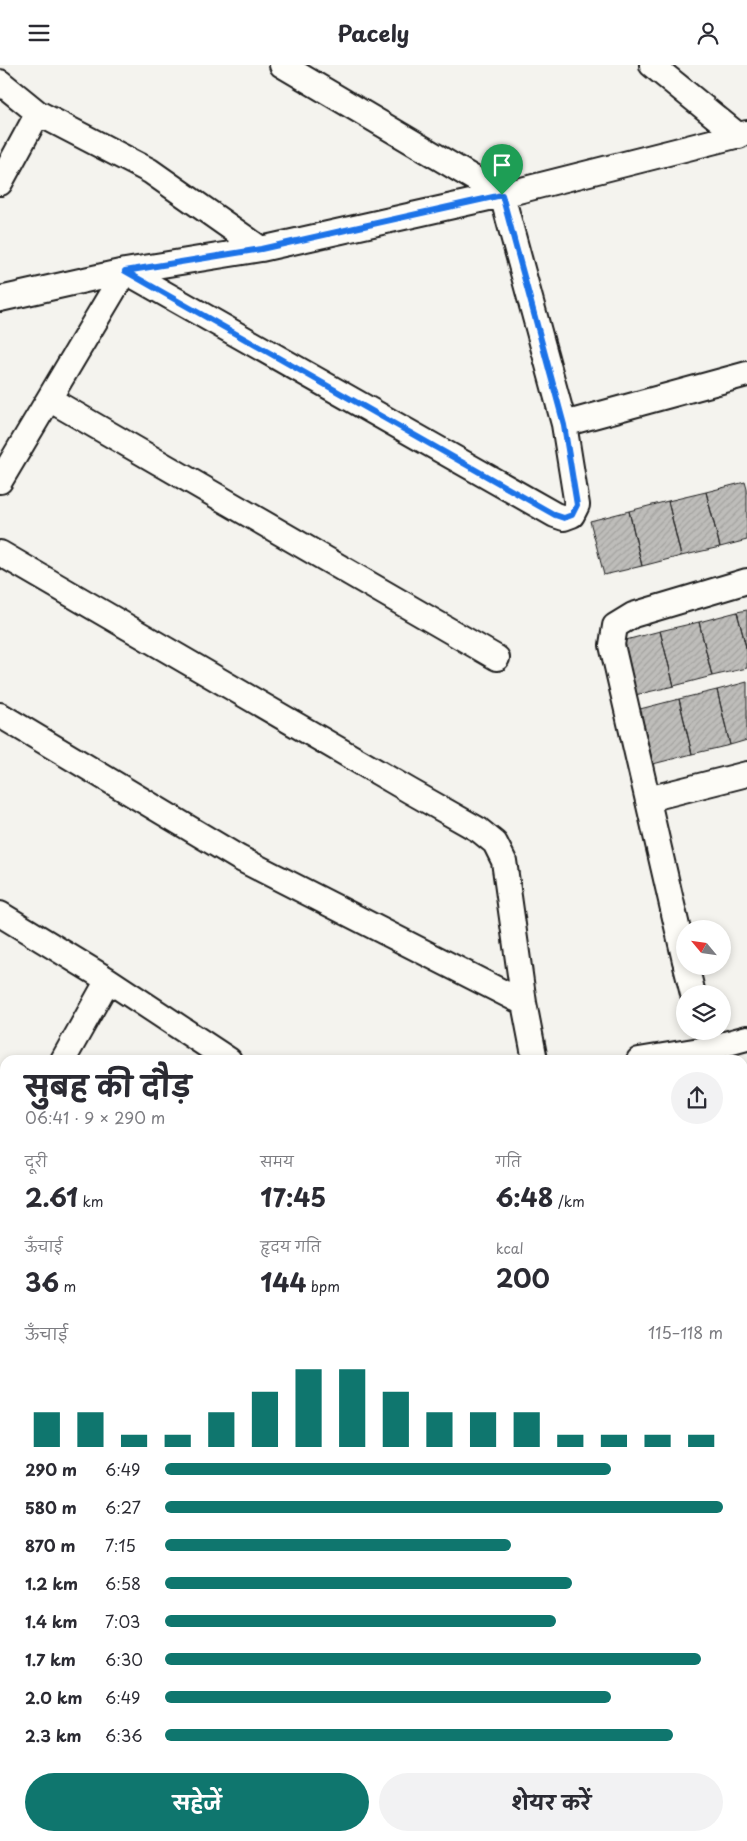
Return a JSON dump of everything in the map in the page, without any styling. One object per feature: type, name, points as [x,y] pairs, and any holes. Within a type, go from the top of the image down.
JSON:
[{"type":"street","points":[[125,271],[555,515],[564,518],[572,515],[577,505],[564,425],[502,195],[282,65]]},
{"type":"street","points":[[652,65],[743,134]]},
{"type":"street","points":[[0,82],[38,113],[150,171],[261,249]]},
{"type":"street","points":[[0,183],[38,113]]},
{"type":"street","points":[[0,299],[125,271],[261,249],[502,195],[743,134]]},
{"type":"street","points":[[0,481],[125,271]]},
{"type":"street","points":[[564,425],[747,374]]},
{"type":"street","points":[[48,399],[497,658]]},
{"type":"street","points":[[0,553],[479,830],[495,843],[504,861],[524,1003],[534,1055]]},
{"type":"street","points":[[676,922],[612,645],[615,626],[633,615],[747,581]]},
{"type":"street","points":[[0,715],[239,858],[524,1003]]},
{"type":"street","points":[[648,799],[747,773]]},
{"type":"street","points":[[0,914],[108,980],[221,1055]]},
{"type":"street","points":[[66,1055],[108,980]]},
{"type":"street","points":[[663,1055],[747,1038]]},
{"type":"building","points":[[745,482],[747,489],[747,540],[720,547],[706,492]]},
{"type":"building","points":[[706,492],[720,547],[681,556],[668,501]]},
{"type":"building","points":[[668,501],[681,556],[642,566],[629,511]]},
{"type":"building","points":[[629,511],[642,566],[604,575],[590,521]]},
{"type":"building","points":[[747,610],[747,651],[737,612]]},
{"type":"building","points":[[737,612],[747,651],[747,668],[712,676],[699,622]]},
{"type":"building","points":[[699,622],[712,676],[674,686],[660,631]]},
{"type":"building","points":[[660,631],[674,686],[635,695],[622,641]]},
{"type":"building","points":[[747,682],[747,740],[730,745],[717,690]]},
{"type":"building","points":[[717,690],[730,745],[692,754],[679,699]]},
{"type":"building","points":[[679,699],[692,754],[653,764],[640,709]]},
{"type":"route","points":[[502,195],[564,425],[577,505],[572,515],[564,518],[555,515],[125,271],[261,249],[502,195]]}]
